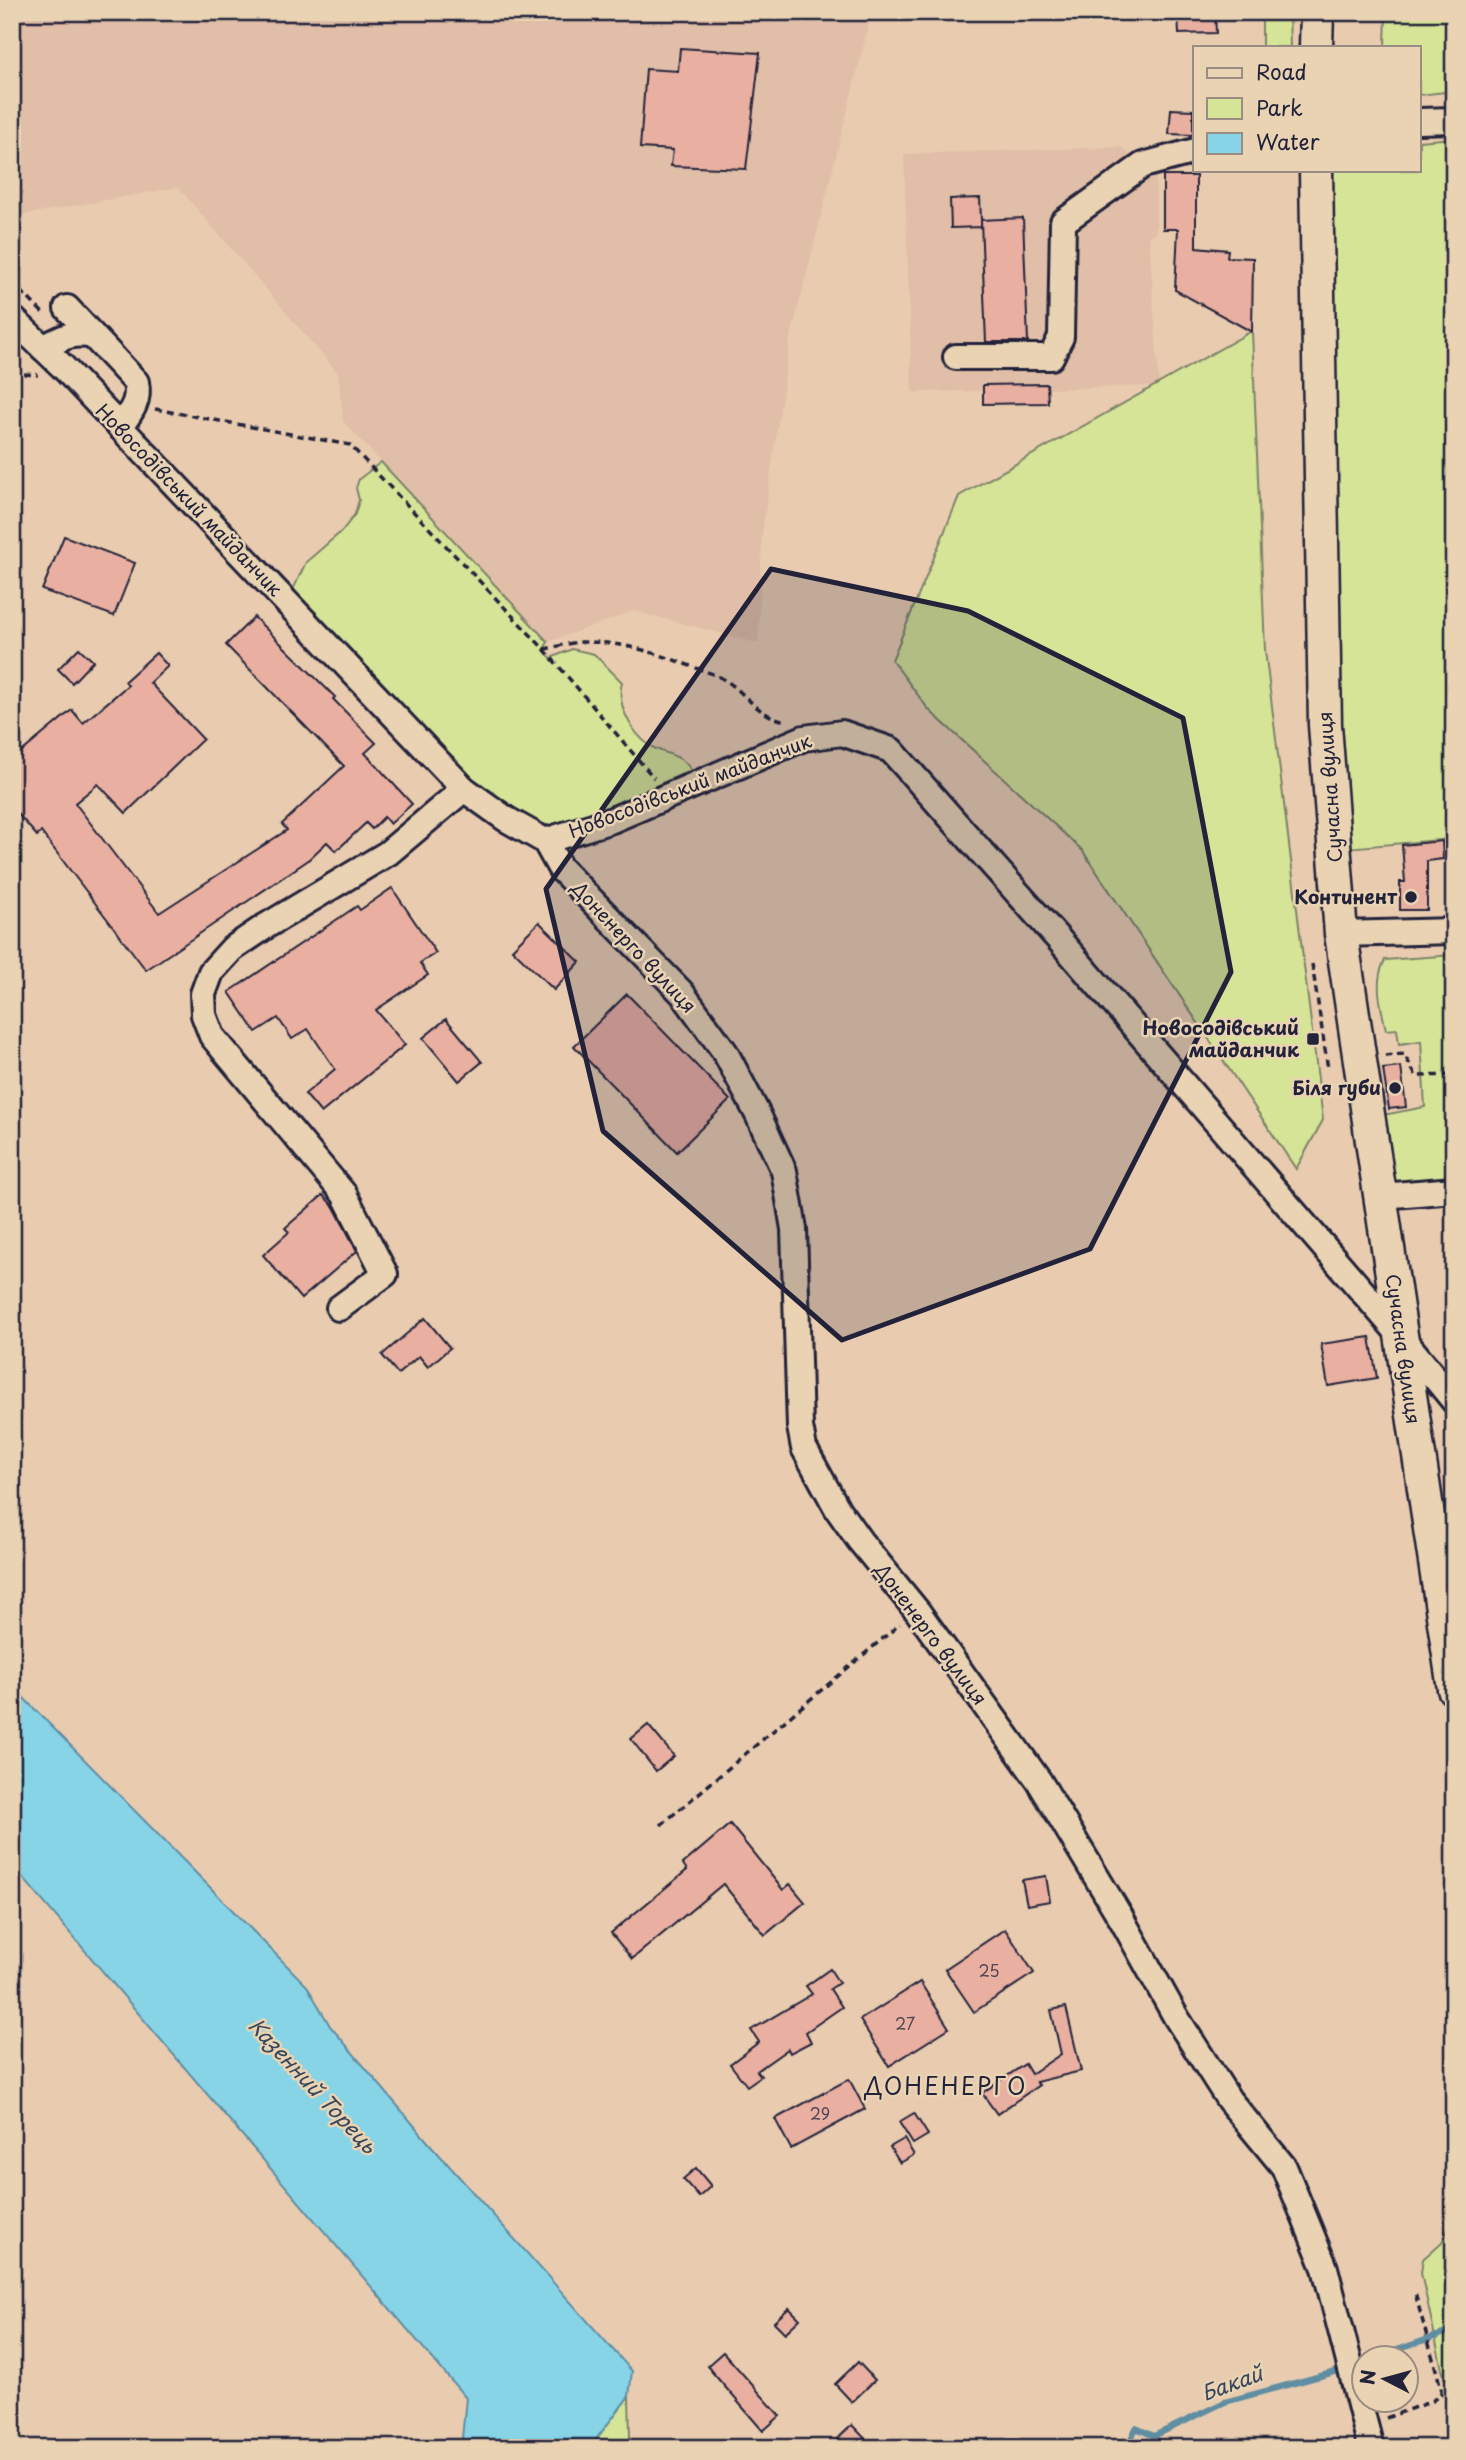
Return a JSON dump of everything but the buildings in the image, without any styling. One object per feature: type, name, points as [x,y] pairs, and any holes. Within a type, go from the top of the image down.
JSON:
[{"type":"main road","points":[[1316,46],[1317,12]]},
{"type":"main road","name":"Сучасна вулиця","points":[[1316,172],[1325,725],[1342,934],[1453,1682]]},
{"type":"street","points":[[1420,121],[1454,120]]},
{"type":"street","points":[[956,357],[1051,357],[1060,337],[1063,222],[1143,165],[1193,152]]},
{"type":"street","points":[[67,308],[136,382],[138,393],[135,406],[120,427]]},
{"type":"street","name":"Новосодівський майданчик","points":[[12,318],[120,427],[464,789],[506,819],[545,841],[612,820],[804,738],[842,733],[891,750],[1061,942],[1454,1401]]},
{"type":"street","points":[[43,348],[65,335],[82,333],[93,336]]},
{"type":"street","points":[[339,1308],[386,1274],[344,1194],[212,1036],[204,1015],[203,994],[211,972],[232,949],[388,853],[464,789]]},
{"type":"street","name":"Доненерго вулиця","points":[[545,841],[560,868],[682,993],[725,1052],[758,1115],[784,1171],[794,1229],[800,1427],[804,1448],[838,1510],[918,1612],[1039,1781],[1128,1930],[1176,2017],[1229,2101],[1284,2167],[1325,2268],[1368,2438]]},
{"type":"street","points":[[1342,934],[1454,930]]},
{"type":"street","points":[[1382,1196],[1454,1191]]},
{"type":"path","points":[[12,282],[65,335]]},
{"type":"path","points":[[135,406],[350,444],[544,649],[669,795]]},
{"type":"path","points":[[544,649],[580,642],[633,646],[656,652],[724,679],[739,690],[750,704],[772,718],[788,721]]},
{"type":"path","points":[[1312,964],[1328,1069]]},
{"type":"path","points":[[1381,1057],[1404,1054],[1416,1076],[1454,1075]]},
{"type":"path","points":[[661,1825],[900,1623],[918,1612]]},
{"type":"path","points":[[1368,2438],[1387,2417],[1438,2398],[1441,2388],[1415,2293]]},
{"type":"highlighted area","points":[[771,569],[968,611],[1183,718],[1231,972],[1090,1249],[842,1340],[603,1131],[546,889]]},
{"type":"shaded area","points":[[12,12],[872,12],[790,340],[762,534],[758,643],[634,611],[548,642],[343,421],[338,373],[178,187],[12,217]]},
{"type":"shaded area","points":[[1121,147],[1156,178],[1156,233],[1149,236],[1159,386],[1048,389],[1048,403],[983,404],[983,391],[912,392],[904,154]]},
{"type":"green space","points":[[1262,12],[1289,12],[1290,46],[1262,46]]},
{"type":"green space","points":[[1386,12],[1454,12],[1454,91],[1420,95],[1420,46],[1385,46]]},
{"type":"green space","points":[[1454,138],[1454,856],[1449,856],[1450,839],[1347,848],[1339,657],[1332,172],[1420,172],[1420,141]]},
{"type":"green space","points":[[1252,331],[1265,650],[1323,1120],[1296,1169],[1082,850],[929,710],[892,660],[959,496]]},
{"type":"green space","points":[[381,462],[548,642],[544,649],[551,658],[572,649],[594,654],[622,682],[623,708],[636,733],[654,748],[682,760],[691,770],[573,823],[550,826],[530,820],[470,783],[292,592],[306,562],[342,531],[355,514],[359,500],[356,488],[359,479]]},
{"type":"green space","points":[[1454,955],[1454,1186],[1394,1184],[1383,1115],[1425,1107],[1421,1041],[1399,1044],[1397,1029],[1386,1030],[1379,994],[1381,968],[1385,960]]},
{"type":"green space","points":[[1454,2216],[1454,2378],[1444,2378],[1421,2273],[1423,2259],[1442,2242]]},
{"type":"green space","points":[[629,2396],[628,2448],[593,2448],[594,2442]]},
{"type":"water","name":"Казенний Торець","points":[[12,1686],[307,1986],[330,2026],[428,2142],[632,2371],[629,2396],[594,2442],[593,2448],[461,2448],[466,2398],[12,1865]]},
{"type":"waterway","name":"Бакай","points":[[1414,2344],[1454,2330]]},
{"type":"waterway","name":"Бакай","points":[[1127,2448],[1136,2428],[1154,2436],[1225,2402],[1346,2369]]},
{"type":"waterway","points":[[1153,2448],[1154,2436]]},
{"type":"place","name":"Континент","points":[[1411,897]]},
{"type":"place","name":"Новосодівський майданчик","points":[[1313,1039]]},
{"type":"place","name":"Біля губи","points":[[1395,1088]]},
{"type":"district","name":"ДОНЕНЕРГО","points":[[946,2087]]}]
